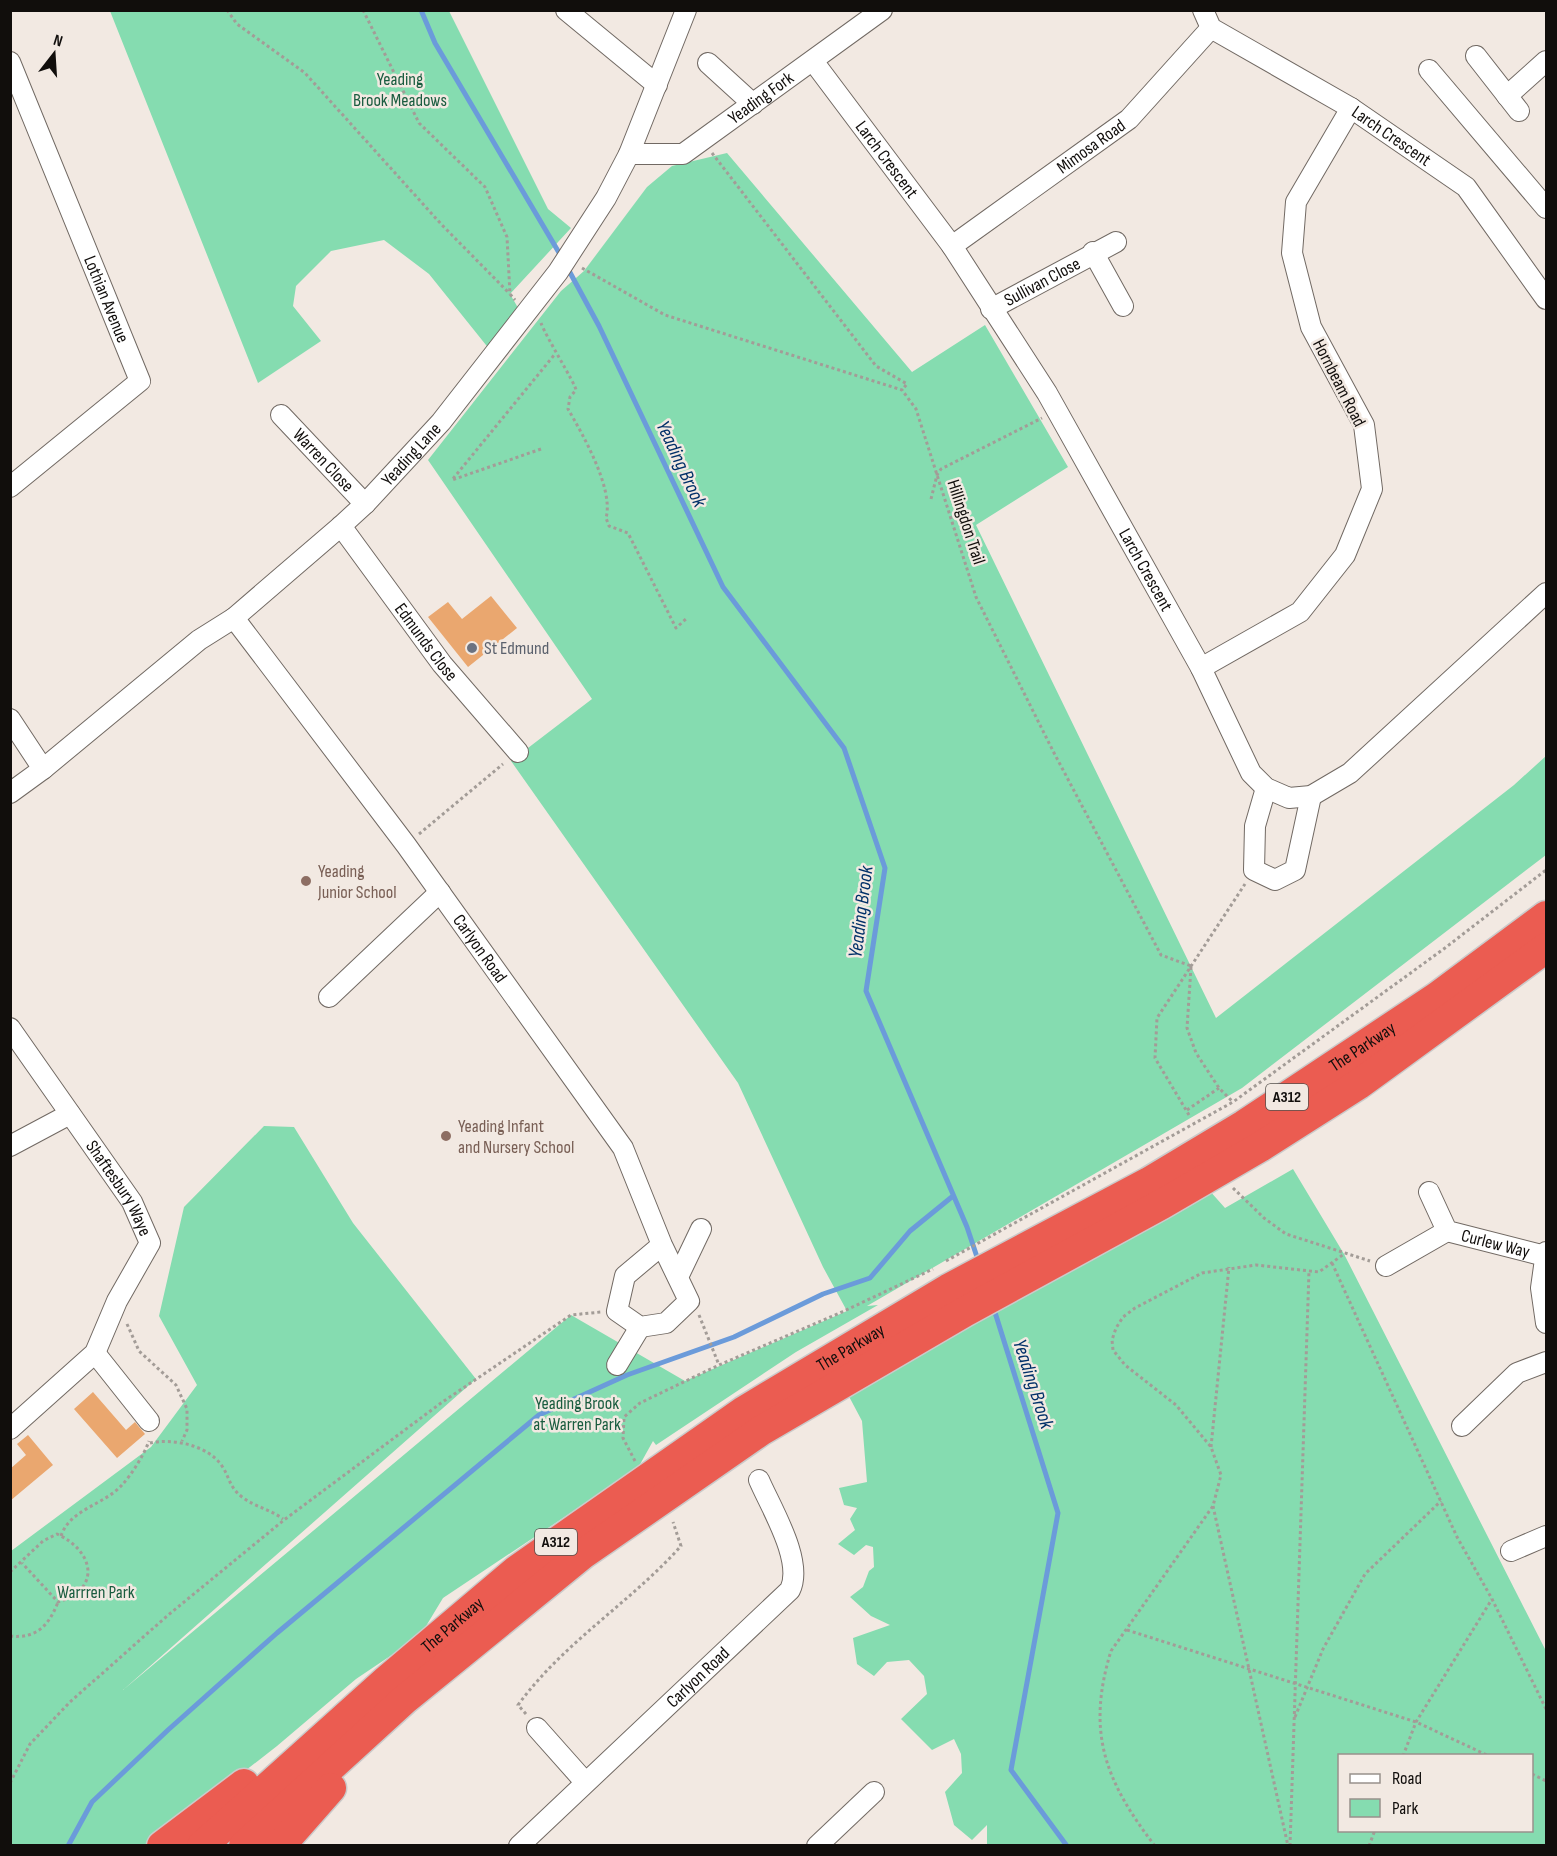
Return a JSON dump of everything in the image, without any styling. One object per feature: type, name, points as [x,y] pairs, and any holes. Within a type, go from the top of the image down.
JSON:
[{"type":"highway","name":"The Parkway","points":[[202,1845],[395,1690],[592,1547],[762,1430],[950,1288],[1149,1182],[1244,1125],[1427,1003],[1546,916]]},
{"type":"highway","name":"The Parkway","points":[[1017,1251],[1162,1204],[1260,1147],[1368,1077],[1546,948]]},
{"type":"highway","name":"The Parkway","points":[[244,1845],[395,1690]]},
{"type":"highway","name":"A312","points":[[162,1845],[395,1690]]},
{"type":"highway","name":"A312","points":[[280,1845],[346,1772],[395,1690]]},
{"type":"street","points":[[566,10],[657,85]]},
{"type":"street","name":"Yeading Lane","points":[[10,793],[43,769],[199,640],[234,618],[341,526],[365,504],[441,422],[558,272],[606,198],[629,154],[686,10]]},
{"type":"street","name":"Yeading Fork","points":[[629,154],[682,154],[882,10]]},
{"type":"street","name":"Larch Crescent","points":[[1207,19],[1351,108],[1466,187],[1546,299]]},
{"type":"street","name":"Mimosa Road","points":[[952,246],[1129,119],[1207,19]]},
{"type":"street","points":[[1476,56],[1513,103],[1546,61]]},
{"type":"street","name":"Larch Crescent","points":[[813,61],[952,246],[1056,410],[1201,668],[1251,773],[1266,788]]},
{"type":"street","name":"Lothian Avenue","points":[[10,62],[140,381],[10,487]]},
{"type":"street","points":[[708,63],[753,104]]},
{"type":"street","points":[[1429,70],[1546,208]]},
{"type":"street","name":"Hornbeam Road","points":[[1201,668],[1300,612],[1345,555],[1372,489],[1364,425],[1311,327],[1292,253],[1296,202],[1351,108]]},
{"type":"street","name":"Sullivan Close","points":[[991,309],[1093,252],[1116,242]]},
{"type":"street","name":"Sullivan Close","points":[[1093,252],[1123,306]]},
{"type":"street","name":"Warren Close","points":[[281,415],[365,504]]},
{"type":"street","name":"Edmunds Close","points":[[341,526],[442,664],[518,752]]},
{"type":"street","points":[[1311,796],[1295,870],[1275,880],[1254,870],[1256,826],[1266,788],[1289,798],[1311,796],[1350,772],[1546,592]]},
{"type":"street","name":"Carlyon Road","points":[[234,618],[406,845],[623,1148],[662,1245],[689,1301],[666,1323],[640,1327]]},
{"type":"street","points":[[10,719],[43,769]]},
{"type":"street","points":[[329,997],[440,892]]},
{"type":"street","name":"Shaftesbury Waye","points":[[10,1028],[132,1202],[150,1243],[117,1301],[95,1353],[10,1429]]},
{"type":"street","points":[[10,1146],[70,1114]]},
{"type":"street","name":"Curlew Way","points":[[1430,1192],[1447,1231]]},
{"type":"street","points":[[678,1277],[701,1229]]},
{"type":"street","name":"Curlew Way","points":[[1386,1266],[1447,1231],[1546,1254]]},
{"type":"street","points":[[616,1365],[640,1327],[617,1311],[625,1276],[662,1245]]},
{"type":"street","points":[[1546,1254],[1541,1288],[1546,1323]]},
{"type":"street","points":[[95,1353],[149,1421]]},
{"type":"street","points":[[1462,1426],[1517,1374],[1546,1362]]},
{"type":"street","name":"Carlyon Road","points":[[519,1845],[790,1590],[794,1577],[792,1559],[759,1480]]},
{"type":"street","points":[[1511,1551],[1546,1536]]},
{"type":"street","points":[[537,1728],[585,1782]]},
{"type":"street","points":[[817,1845],[874,1792]]},
{"type":"path","points":[[227,10],[237,24],[305,73],[441,224],[510,294],[530,309],[575,384],[576,390],[570,397],[568,409],[605,484],[609,507],[606,518],[609,526],[627,533],[676,628],[686,619]]},
{"type":"path","points":[[363,10],[419,123],[485,187],[507,237],[510,294]]},
{"type":"path","name":"Hillingdon Trail","points":[[702,140],[876,366],[907,384],[902,390],[916,409],[976,597],[1053,752],[1161,955],[1191,966]]},
{"type":"path","points":[[569,255],[584,271],[665,315],[902,390]]},
{"type":"path","points":[[541,448],[452,480],[555,354]]},
{"type":"path","points":[[932,498],[937,475],[941,469],[1056,410]]},
{"type":"path","points":[[406,845],[518,752]]},
{"type":"path","points":[[1189,1115],[1155,1058],[1157,1018],[1254,870]]},
{"type":"path","points":[[639,1468],[623,1438],[624,1417],[640,1403],[719,1365],[842,1312],[950,1288],[1017,1251],[1233,1102],[1445,948],[1546,870]]},
{"type":"path","points":[[1191,966],[1187,1028],[1196,1053],[1219,1088],[1233,1102]]},
{"type":"path","points":[[1187,1110],[1219,1088]]},
{"type":"path","points":[[1228,1182],[1264,1218],[1286,1234],[1386,1266]]},
{"type":"path","points":[[1155,1845],[1115,1787],[1104,1757],[1100,1723],[1104,1671],[1111,1651],[1212,1506],[1221,1475],[1211,1447],[1176,1405],[1125,1365],[1113,1350],[1112,1340],[1123,1317],[1135,1308],[1202,1273],[1229,1267],[1256,1265],[1319,1272],[1344,1254]]},
{"type":"path","points":[[1332,1263],[1441,1501],[1546,1709]]},
{"type":"path","points":[[1211,1447],[1229,1267]]},
{"type":"path","points":[[1289,1845],[1309,1271]]},
{"type":"path","points":[[117,1301],[139,1350],[177,1385],[187,1409],[187,1430],[182,1441]]},
{"type":"path","points":[[10,1783],[30,1744],[70,1702],[167,1616],[284,1520],[441,1403],[571,1315],[617,1311]]},
{"type":"path","points":[[708,1335],[719,1365]]},
{"type":"path","points":[[61,1536],[65,1526],[77,1515],[121,1486],[150,1443],[149,1421]]},
{"type":"path","points":[[150,1443],[164,1439],[182,1441],[222,1466],[229,1484],[242,1497],[255,1505],[270,1509],[284,1520]]},
{"type":"path","points":[[1294,1720],[1323,1649],[1365,1574],[1441,1501]]},
{"type":"path","points":[[1212,1506],[1289,1845]]},
{"type":"path","points":[[537,1728],[519,1705],[536,1681],[662,1568],[681,1546],[673,1522]]},
{"type":"path","points":[[10,1572],[43,1541],[57,1534],[80,1548],[89,1568],[86,1582],[78,1592],[58,1602],[50,1621],[40,1629],[21,1637],[10,1638],[10,1687]]},
{"type":"path","points":[[22,1563],[58,1602]]},
{"type":"path","points":[[1403,1754],[1416,1722],[1492,1599]]},
{"type":"path","points":[[1127,1630],[1416,1722],[1487,1754]]},
{"type":"green space","name":"Yeading Brook Meadows","points":[[110,11],[449,11],[548,209],[571,228],[510,294],[521,313],[494,355],[429,274],[384,240],[331,251],[296,286],[293,306],[321,341],[258,383]]},
{"type":"green space","points":[[727,153],[912,372],[985,325],[1068,467],[976,525],[1216,1018],[1514,785],[1546,756],[1546,855],[1242,1088],[867,1306],[878,1305],[796,1352],[656,1445],[653,1441],[638,1468],[443,1598],[420,1636],[356,1679],[277,1746],[150,1845],[11,1845],[11,1551],[151,1447],[197,1385],[159,1316],[184,1207],[264,1126],[294,1127],[353,1223],[476,1379],[123,1690],[571,1315],[685,1381],[847,1311],[823,1267],[738,1083],[511,761],[592,699],[428,460],[561,291],[584,271],[647,187],[672,166]]},
{"type":"green space","points":[[1293,1169],[1344,1254],[1546,1651],[1546,1845],[987,1846],[987,1825],[972,1840],[954,1825],[945,1792],[962,1773],[961,1754],[954,1739],[932,1750],[901,1719],[927,1694],[924,1676],[909,1660],[887,1662],[874,1676],[857,1664],[853,1638],[890,1625],[871,1616],[850,1597],[863,1587],[869,1571],[874,1567],[873,1547],[866,1545],[854,1555],[838,1544],[855,1530],[850,1519],[857,1508],[844,1505],[839,1488],[867,1482],[862,1421],[844,1387],[1209,1190],[1225,1208]]},
{"type":"building","name":"St Edmund","points":[[491,596],[517,628],[468,667],[428,617],[448,602],[462,619]]},
{"type":"building","points":[[93,1392],[126,1430],[135,1422],[145,1434],[117,1458],[74,1409]]},
{"type":"building","points":[[28,1435],[53,1465],[10,1501],[10,1469],[26,1455],[17,1444]]},
{"type":"waterway","name":"Yeading Brook","points":[[421,10],[435,43],[561,256]]},
{"type":"waterway","name":"Yeading Brook","points":[[567,267],[599,326],[723,587],[844,748],[885,868],[866,991],[967,1227],[979,1263]]},
{"type":"waterway","points":[[68,1846],[92,1802],[168,1730],[277,1633],[539,1415],[627,1375],[734,1337],[823,1294],[870,1278],[910,1231],[953,1196]]},
{"type":"waterway","name":"Yeading Brook","points":[[993,1306],[1058,1513],[1011,1770],[1067,1846]]},
{"type":"place","name":"St Edmund","points":[[472,648]]},
{"type":"place","name":"Yeading Junior School","points":[[306,881]]},
{"type":"place","name":"Yeading Infant and Nursery School","points":[[446,1136]]},
{"type":"park label","name":"Yeading Brook at Warren Park","points":[[577,1413]]},
{"type":"park label","name":"Warrren Park","points":[[96,1592]]}]
